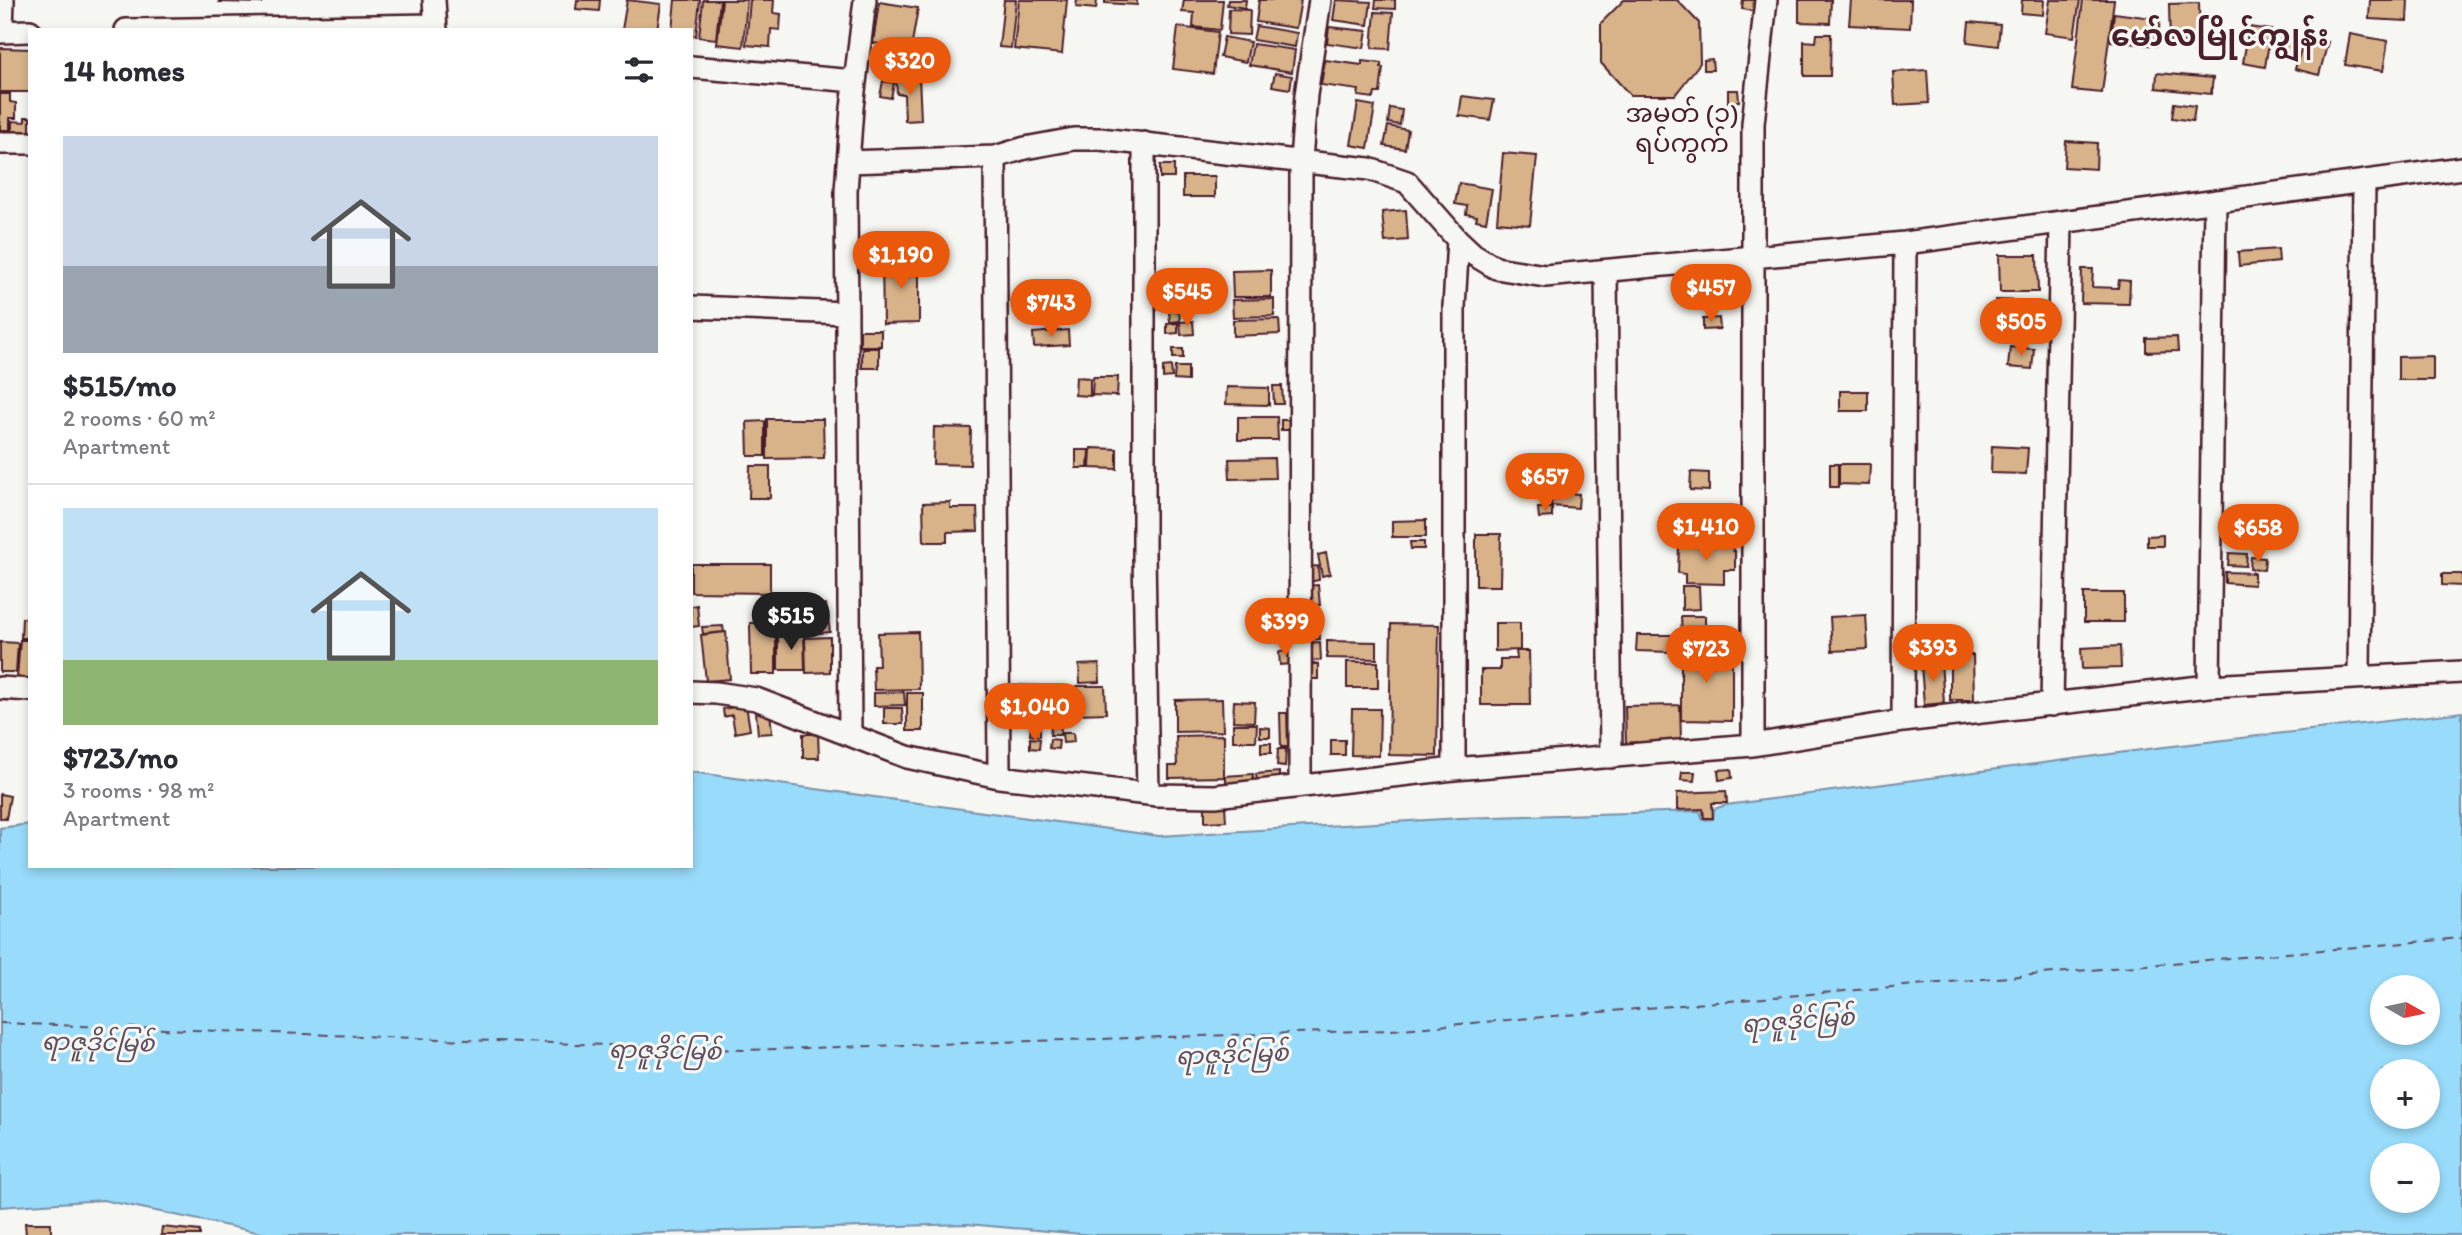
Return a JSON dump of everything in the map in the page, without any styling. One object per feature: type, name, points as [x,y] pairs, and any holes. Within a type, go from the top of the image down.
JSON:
[{"type":"street","points":[[3,0],[1,32],[28,31]]},
{"type":"street","points":[[332,28],[435,27],[434,0]]},
{"type":"street","points":[[850,734],[846,191],[865,0]]},
{"type":"street","points":[[1300,785],[1301,160],[1306,95],[1320,0]]},
{"type":"street","points":[[1753,745],[1754,124],[1766,0]]},
{"type":"street","points":[[693,67],[855,81]]},
{"type":"street","points":[[848,162],[995,158],[1025,148],[1074,139],[1144,144],[1369,169],[1407,183],[1458,240],[1473,254],[1496,268],[1545,276],[1905,243],[2462,168]]},
{"type":"street","points":[[0,143],[28,143]]},
{"type":"street","points":[[1144,144],[1144,553],[1148,794]]},
{"type":"street","points":[[995,158],[999,777]]},
{"type":"street","points":[[2359,677],[2364,181]]},
{"type":"street","points":[[2208,686],[2215,201]]},
{"type":"street","points":[[2052,705],[2061,222]]},
{"type":"street","points":[[1454,769],[1454,307],[1458,240]]},
{"type":"street","points":[[1903,721],[1905,243]]},
{"type":"street","points":[[1606,271],[1611,757]]},
{"type":"street","points":[[693,307],[847,313]]},
{"type":"street","points":[[693,692],[756,699],[907,757],[999,777],[1148,794],[1215,796],[1454,769],[1753,745],[1903,721],[2208,686],[2462,672]]},
{"type":"street","points":[[0,688],[28,690]]},
{"type":"water","name":"ရာဇူဒိုင်မြစ်","points":[[2462,712],[2462,1235],[1093,1235],[967,1224],[588,1235],[271,1235],[103,1200],[0,1207],[0,828],[28,824],[28,868],[693,868],[693,772],[1159,836],[1460,818],[1700,811],[1703,820],[1713,819],[1714,809],[1726,805],[2156,748]]},
{"type":"building","points":[[262,0],[262,3],[219,2]]},
{"type":"building","points":[[577,0],[600,0],[599,11],[576,9]]},
{"type":"building","points":[[627,0],[661,4],[657,28],[622,28]]},
{"type":"building","points":[[675,0],[700,0],[696,36],[693,35],[693,28],[672,28]]},
{"type":"building","points":[[703,0],[720,0],[716,39],[699,37]]},
{"type":"building","points":[[722,0],[747,0],[743,47],[717,44]]},
{"type":"building","points":[[750,0],[774,0],[773,13],[781,14],[780,30],[771,29],[770,47],[746,45]]},
{"type":"building","points":[[1004,0],[1016,0],[1011,48],[999,47]]},
{"type":"building","points":[[1019,0],[1067,0],[1062,54],[1014,49]]},
{"type":"building","points":[[1077,0],[1097,0],[1096,9],[1076,7]]},
{"type":"building","points":[[1105,0],[1137,0],[1137,5],[1105,3]]},
{"type":"building","points":[[1184,0],[1223,0],[1220,30],[1193,27],[1194,13],[1182,12]]},
{"type":"building","points":[[1228,0],[1246,0],[1245,8],[1227,5]]},
{"type":"building","points":[[1259,0],[1301,0],[1296,28],[1256,22]]},
{"type":"building","points":[[1336,0],[1371,2],[1368,25],[1333,20]]},
{"type":"building","points":[[1376,0],[1395,0],[1395,9],[1375,8]]},
{"type":"building","points":[[1624,0],[1677,0],[1699,23],[1700,63],[1675,95],[1630,95],[1601,63],[1601,23]]},
{"type":"building","points":[[1743,0],[1755,0],[1753,11],[1742,9]]},
{"type":"building","points":[[1799,0],[1831,0],[1830,23],[1799,22]]},
{"type":"building","points":[[1851,0],[1911,0],[1910,28],[1849,25]]},
{"type":"building","points":[[2022,0],[2044,0],[2043,15],[2021,13]]},
{"type":"building","points":[[2050,0],[2080,0],[2074,37],[2045,33]]},
{"type":"building","points":[[2083,0],[2114,0],[2102,93],[2072,90]]},
{"type":"building","points":[[2370,0],[2408,0],[2407,21],[2369,19]]},
{"type":"building","points":[[879,2],[918,8],[911,49],[873,43]]},
{"type":"building","points":[[2199,3],[2200,43],[2170,44],[2169,4]]},
{"type":"building","points":[[1229,9],[1250,10],[1249,35],[1228,34]]},
{"type":"building","points":[[1375,12],[1393,13],[1390,49],[1372,48]]},
{"type":"building","points":[[2114,13],[2160,19],[2157,46],[2111,41]]},
{"type":"building","points":[[1969,22],[2000,25],[1998,46],[1967,42]]},
{"type":"building","points":[[1256,26],[1297,33],[1295,47],[1253,40]]},
{"type":"building","points":[[1178,27],[1218,32],[1213,74],[1173,69]]},
{"type":"building","points":[[1329,27],[1367,31],[1364,48],[1327,43]]},
{"type":"building","points":[[2249,27],[2271,30],[2265,67],[2243,63]]},
{"type":"building","points":[[2282,33],[2298,36],[2294,56],[2278,53]]},
{"type":"building","points":[[1817,34],[1831,34],[1830,76],[1804,76],[1804,41],[1816,42]]},
{"type":"building","points":[[2350,34],[2388,41],[2383,71],[2345,65]]},
{"type":"building","points":[[2305,36],[2328,42],[2319,75],[2295,69]]},
{"type":"building","points":[[1224,37],[1250,42],[1246,62],[1220,57]]},
{"type":"building","points":[[1253,44],[1295,50],[1292,72],[1249,65]]},
{"type":"building","points":[[0,48],[28,49],[28,92],[0,92]]},
{"type":"building","points":[[918,56],[919,72],[888,74],[887,58]]},
{"type":"building","points":[[1712,59],[1713,70],[1704,70],[1704,60]]},
{"type":"building","points":[[1325,60],[1362,65],[1362,61],[1381,63],[1383,68],[1380,93],[1375,93],[1374,98],[1358,96],[1359,90],[1321,85]]},
{"type":"building","points":[[1927,70],[1929,103],[1895,105],[1893,72]]},
{"type":"building","points":[[1275,73],[1292,76],[1290,89],[1272,86]]},
{"type":"building","points":[[2157,73],[2213,78],[2211,94],[2156,88]]},
{"type":"building","points":[[919,77],[921,120],[905,121],[904,94],[897,94],[896,78]]},
{"type":"building","points":[[883,81],[894,83],[891,98],[880,96]]},
{"type":"building","points":[[1728,90],[1738,90],[1739,101],[1728,102]]},
{"type":"building","points":[[0,94],[10,94],[10,102],[16,103],[16,118],[10,118],[10,130],[0,130]]},
{"type":"building","points":[[1462,96],[1494,100],[1490,120],[1459,116]]},
{"type":"building","points":[[1358,103],[1375,106],[1368,148],[1351,145]]},
{"type":"building","points":[[2174,103],[2195,106],[2193,121],[2172,118]]},
{"type":"building","points":[[1390,108],[1402,110],[1400,125],[1388,123]]},
{"type":"building","points":[[25,117],[28,117],[28,135],[12,135],[12,121],[25,122]]},
{"type":"building","points":[[1388,126],[1408,130],[1405,149],[1384,146]]},
{"type":"building","points":[[2066,141],[2097,143],[2096,169],[2064,167]]},
{"type":"building","points":[[1503,153],[1537,156],[1530,225],[1497,222]]},
{"type":"building","points":[[1160,165],[1174,165],[1174,178],[1160,178]]},
{"type":"building","points":[[1183,176],[1215,176],[1215,197],[1183,197]]},
{"type":"building","points":[[1459,183],[1492,189],[1486,222],[1476,220],[1477,216],[1466,214],[1467,206],[1455,204]]},
{"type":"building","points":[[1406,210],[1408,240],[1385,242],[1382,212]]},
{"type":"building","points":[[2278,249],[2279,262],[2239,266],[2238,252]]},
{"type":"building","points":[[1999,255],[2037,255],[2038,292],[2000,292]]},
{"type":"building","points":[[882,258],[919,258],[919,323],[883,324]]},
{"type":"building","points":[[2082,269],[2093,269],[2092,287],[2118,288],[2119,280],[2130,281],[2129,304],[2081,303]]},
{"type":"building","points":[[1271,270],[1271,297],[1233,297],[1232,271]]},
{"type":"building","points":[[1200,284],[1202,299],[1189,301],[1187,285]]},
{"type":"building","points":[[1724,297],[1725,309],[1705,311],[1704,299]]},
{"type":"building","points":[[1274,299],[1274,316],[1233,317],[1232,300]]},
{"type":"building","points":[[1996,300],[2025,301],[2024,318],[2032,318],[2031,338],[1994,336]]},
{"type":"building","points":[[1179,311],[1180,321],[1170,322],[1169,312]]},
{"type":"building","points":[[1719,318],[1720,329],[1703,330],[1703,319]]},
{"type":"building","points":[[1279,319],[1280,334],[1233,336],[1233,320]]},
{"type":"building","points":[[1193,321],[1194,334],[1181,335],[1180,322]]},
{"type":"building","points":[[1178,323],[1178,333],[1167,334],[1167,324]]},
{"type":"building","points":[[860,330],[881,330],[881,346],[860,346]]},
{"type":"building","points":[[1068,330],[1069,345],[1034,347],[1033,333]]},
{"type":"building","points":[[2177,337],[2178,351],[2146,352],[2146,338]]},
{"type":"building","points":[[2010,347],[2034,349],[2032,369],[2008,367]]},
{"type":"building","points":[[862,348],[879,348],[879,368],[862,368]]},
{"type":"building","points":[[1173,349],[1183,349],[1183,358],[1173,358]]},
{"type":"building","points":[[2433,356],[2433,380],[2398,380],[2398,357]]},
{"type":"building","points":[[1171,366],[1172,377],[1163,378],[1163,367]]},
{"type":"building","points":[[1175,367],[1188,367],[1188,381],[1174,380]]},
{"type":"building","points":[[1076,377],[1090,378],[1090,396],[1075,395]]},
{"type":"building","points":[[1093,377],[1118,377],[1117,396],[1092,395]]},
{"type":"building","points":[[1273,386],[1282,386],[1283,404],[1274,404]]},
{"type":"building","points":[[1227,387],[1269,388],[1269,405],[1226,404]]},
{"type":"building","points":[[1840,391],[1868,391],[1868,411],[1840,411]]},
{"type":"building","points":[[1238,417],[1277,417],[1278,440],[1238,440]]},
{"type":"building","points":[[767,419],[823,419],[824,458],[767,459]]},
{"type":"building","points":[[1281,420],[1291,420],[1291,430],[1281,430]]},
{"type":"building","points":[[765,421],[765,456],[748,456],[747,422]]},
{"type":"building","points":[[934,427],[971,428],[970,465],[933,464]]},
{"type":"building","points":[[1992,446],[2028,448],[2026,474],[1991,473]]},
{"type":"building","points":[[1091,448],[1117,449],[1117,469],[1090,468]]},
{"type":"building","points":[[1076,450],[1089,450],[1088,468],[1076,468]]},
{"type":"building","points":[[1274,458],[1275,478],[1230,479],[1229,459]]},
{"type":"building","points":[[1830,464],[1838,464],[1838,487],[1830,487]]},
{"type":"building","points":[[1839,464],[1870,464],[1869,485],[1839,484]]},
{"type":"building","points":[[750,466],[770,466],[770,498],[749,498]]},
{"type":"building","points":[[1691,472],[1709,473],[1709,491],[1690,490]]},
{"type":"building","points":[[1552,492],[1579,494],[1578,508],[1551,506]]},
{"type":"building","points":[[950,502],[950,508],[977,508],[978,531],[947,532],[947,542],[924,542],[923,503]]},
{"type":"building","points":[[1538,508],[1552,508],[1552,517],[1539,518]]},
{"type":"building","points":[[1683,515],[1733,516],[1732,545],[1683,545]]},
{"type":"building","points":[[1426,520],[1426,537],[1392,537],[1392,521]]},
{"type":"building","points":[[1476,534],[1501,534],[1500,586],[1476,586]]},
{"type":"building","points":[[2163,535],[2163,546],[2147,546],[2147,536]]},
{"type":"building","points":[[1410,542],[1424,542],[1424,549],[1411,549]]},
{"type":"building","points":[[1732,545],[1735,551],[1735,570],[1724,570],[1724,584],[1685,583],[1685,574],[1678,573],[1679,546]]},
{"type":"building","points":[[1326,553],[1330,574],[1322,576],[1318,555]]},
{"type":"building","points":[[2229,553],[2247,554],[2246,566],[2228,565]]},
{"type":"building","points":[[2251,557],[2265,558],[2264,570],[2250,569]]},
{"type":"building","points":[[693,564],[770,564],[770,593],[693,592]]},
{"type":"building","points":[[1318,566],[1319,580],[1308,582],[1306,567]]},
{"type":"building","points":[[2225,572],[2254,573],[2254,585],[2225,583]]},
{"type":"building","points":[[2442,574],[2462,574],[2462,586],[2442,585]]},
{"type":"building","points":[[1318,585],[1320,605],[1307,606],[1306,586]]},
{"type":"building","points":[[1682,586],[1699,586],[1700,609],[1682,610]]},
{"type":"building","points":[[2084,593],[2124,593],[2124,622],[2084,622]]},
{"type":"building","points":[[826,604],[830,632],[806,635],[805,623],[792,624],[791,614],[804,613],[803,607]]},
{"type":"building","points":[[697,605],[699,626],[693,627],[693,606]]},
{"type":"building","points":[[1318,609],[1320,625],[1308,626],[1306,610]]},
{"type":"building","points":[[1866,615],[1868,649],[1832,651],[1830,617]]},
{"type":"building","points":[[1681,616],[1705,616],[1705,639],[1682,639]]},
{"type":"building","points":[[22,618],[28,619],[28,638],[21,638]]},
{"type":"building","points":[[776,622],[776,674],[751,674],[750,623]]},
{"type":"building","points":[[1495,623],[1520,623],[1520,650],[1495,651]]},
{"type":"building","points":[[1391,624],[1439,625],[1437,756],[1389,755]]},
{"type":"building","points":[[723,626],[724,632],[703,634],[702,627]]},
{"type":"building","points":[[1319,628],[1320,639],[1308,640],[1306,630]]},
{"type":"building","points":[[726,632],[730,679],[706,681],[701,635]]},
{"type":"building","points":[[918,632],[919,689],[874,690],[873,666],[879,666],[878,633]]},
{"type":"building","points":[[804,634],[805,670],[778,670],[778,635]]},
{"type":"building","points":[[1637,635],[1672,635],[1672,652],[1636,651]]},
{"type":"building","points":[[830,637],[830,672],[806,673],[805,638]]},
{"type":"building","points":[[20,640],[28,640],[28,679],[17,678]]},
{"type":"building","points":[[1327,641],[1377,642],[1377,659],[1327,658]]},
{"type":"building","points":[[0,642],[18,643],[16,672],[0,672]]},
{"type":"building","points":[[1320,642],[1321,660],[1308,661],[1307,643]]},
{"type":"building","points":[[2120,646],[2121,668],[2082,669],[2081,648]]},
{"type":"building","points":[[1681,649],[1732,650],[1732,721],[1681,720]]},
{"type":"building","points":[[1289,651],[1291,664],[1280,665],[1279,652]]},
{"type":"building","points":[[1516,651],[1529,651],[1530,705],[1481,705],[1481,670],[1500,670],[1500,659],[1517,659]]},
{"type":"building","points":[[1950,655],[1973,655],[1974,700],[1950,700]]},
{"type":"building","points":[[1347,662],[1378,662],[1378,688],[1347,688]]},
{"type":"building","points":[[1941,662],[1944,703],[1924,705],[1921,664]]},
{"type":"building","points":[[1099,664],[1100,682],[1080,683],[1079,665]]},
{"type":"building","points":[[1307,664],[1318,664],[1318,679],[1307,679]]},
{"type":"building","points":[[1020,685],[1064,687],[1063,709],[1019,707]]},
{"type":"building","points":[[1077,686],[1105,686],[1106,713],[1078,714]]},
{"type":"building","points":[[904,692],[905,705],[874,706],[874,693]]},
{"type":"building","points":[[907,693],[923,693],[923,731],[907,731]]},
{"type":"building","points":[[1222,699],[1223,731],[1175,732],[1175,700]]},
{"type":"building","points":[[1234,701],[1255,702],[1254,722],[1233,721]]},
{"type":"building","points":[[746,705],[750,730],[735,733],[732,715],[724,717],[723,709]]},
{"type":"building","points":[[1680,705],[1681,741],[1638,750],[1637,742],[1626,743],[1625,706]]},
{"type":"building","points":[[884,708],[902,708],[903,724],[884,724]]},
{"type":"building","points":[[1352,709],[1380,709],[1379,756],[1351,755]]},
{"type":"building","points":[[770,711],[772,733],[758,734],[756,712]]},
{"type":"building","points":[[1031,711],[1043,712],[1042,722],[1030,721]]},
{"type":"building","points":[[1052,712],[1062,712],[1061,722],[1052,722]]},
{"type":"building","points":[[1280,713],[1287,713],[1288,747],[1281,747]]},
{"type":"building","points":[[1031,724],[1040,725],[1040,736],[1030,735]]},
{"type":"building","points":[[1233,724],[1257,724],[1256,741],[1233,741]]},
{"type":"building","points":[[1051,725],[1061,726],[1060,735],[1050,735]]},
{"type":"building","points":[[1260,727],[1270,728],[1270,737],[1260,737]]},
{"type":"building","points":[[1062,733],[1073,733],[1074,742],[1063,743]]},
{"type":"building","points":[[803,734],[818,734],[819,758],[803,758]]},
{"type":"building","points":[[1224,735],[1224,777],[1169,778],[1169,766],[1177,766],[1176,736]]},
{"type":"building","points":[[1030,738],[1040,739],[1039,749],[1030,748]]},
{"type":"building","points":[[1050,739],[1059,740],[1058,749],[1049,748]]},
{"type":"building","points":[[1331,740],[1345,740],[1345,755],[1331,755]]},
{"type":"building","points":[[1261,743],[1271,743],[1271,753],[1261,753]]},
{"type":"building","points":[[1278,749],[1286,749],[1285,767],[1277,766]]},
{"type":"building","points":[[1731,769],[1732,778],[1719,780],[1718,770]]},
{"type":"building","points":[[1279,772],[1279,780],[1257,782],[1256,774]]},
{"type":"building","points":[[1682,772],[1695,772],[1694,781],[1681,780]]},
{"type":"building","points":[[1253,774],[1253,783],[1226,785],[1226,776]]},
{"type":"building","points":[[1726,791],[1727,803],[1712,803],[1713,818],[1704,818],[1703,809],[1677,810],[1677,793]]},
{"type":"building","points":[[0,794],[10,796],[6,819],[0,818]]},
{"type":"building","points":[[1225,806],[1226,821],[1205,822],[1205,807]]},
{"type":"building","points":[[25,1223],[51,1223],[51,1235],[26,1235]]},
{"type":"building","points":[[162,1227],[200,1231],[200,1235],[161,1235]]},
{"type":"ferry route","points":[[0,1023],[743,1050],[1391,1030],[2462,938]]},
{"type":"district","name":"မော်လမြိုင်ကျွန်း","points":[[2220,35]]},
{"type":"district","name":"အမှတ် (၁) ရပ်ကွက်","points":[[1682,128]]}]
